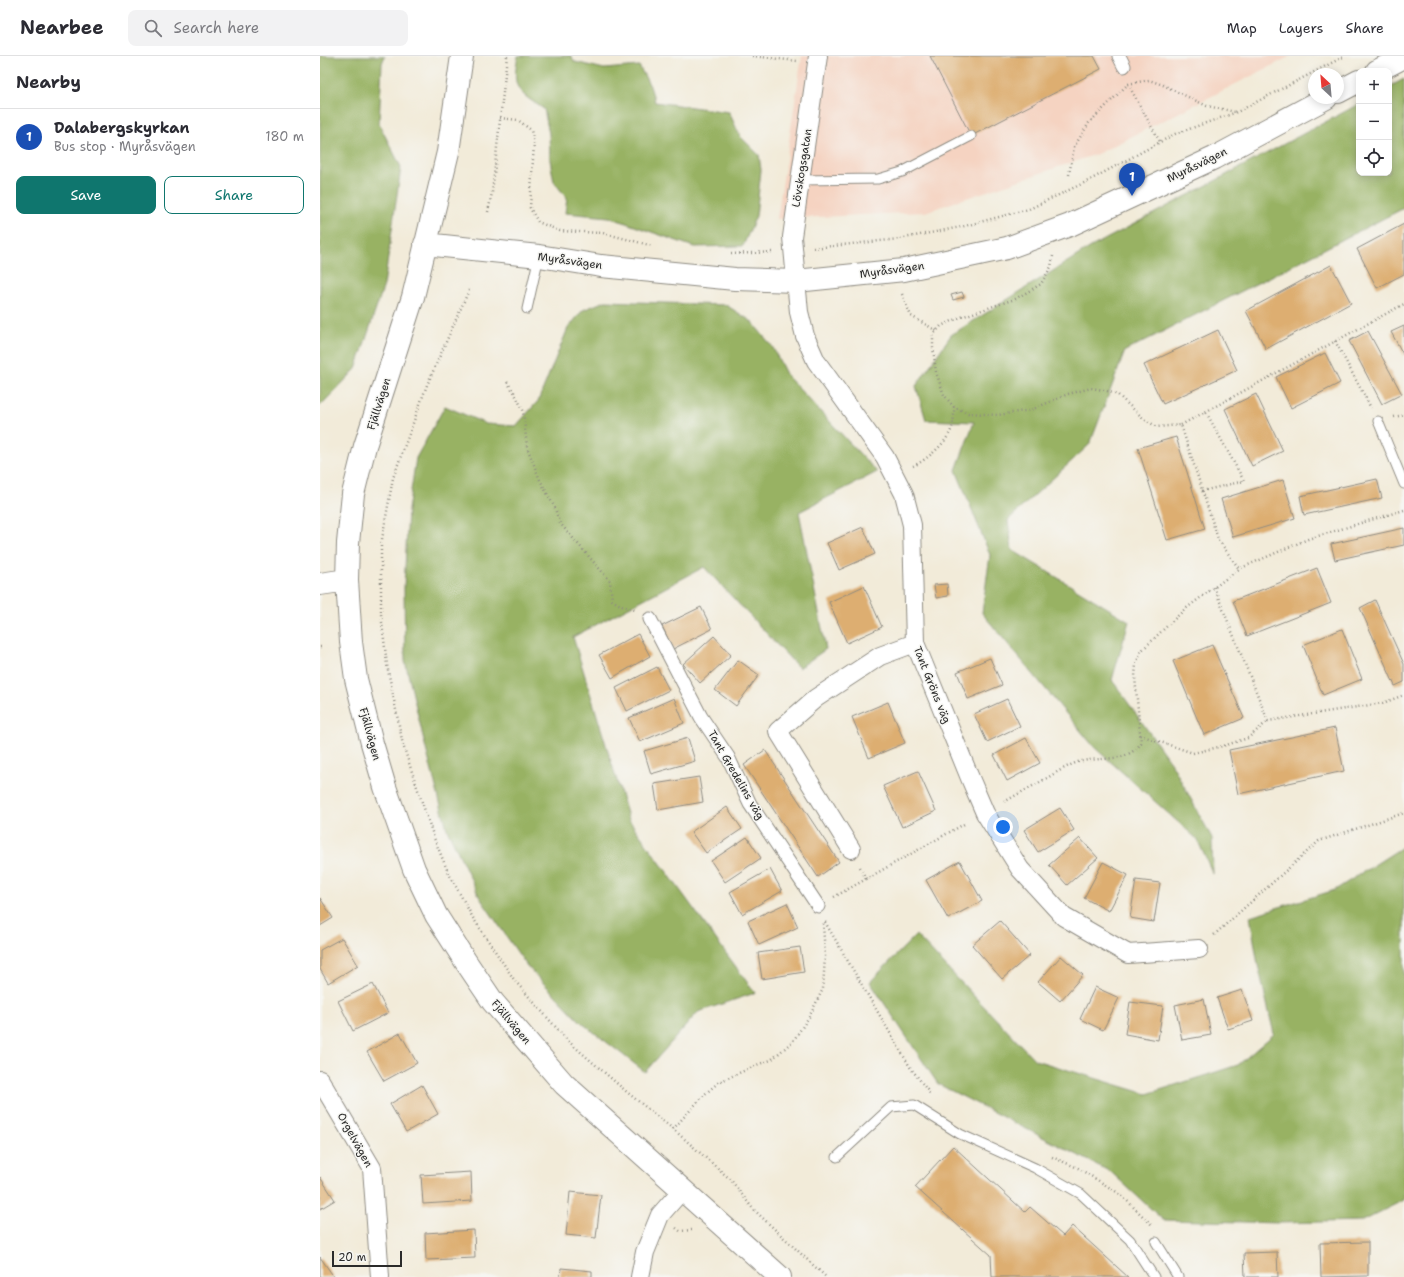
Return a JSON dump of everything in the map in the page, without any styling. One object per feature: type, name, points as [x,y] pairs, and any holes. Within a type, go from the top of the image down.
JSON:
[{"type":"street","name":"Fjällvägen","points":[[462,56],[448,152],[413,297],[365,446],[353,494],[348,543],[347,580],[351,642],[356,679],[370,736],[385,787],[414,869],[436,915],[493,1002],[564,1084],[780,1277]]},
{"type":"street","points":[[1383,68],[1404,57]]},
{"type":"street","name":"Lövskogsgatan","points":[[796,280],[792,237],[818,59]]},
{"type":"street","points":[[1344,89],[1356,83]]},
{"type":"street","name":"Myråsvägen","points":[[425,244],[540,256],[601,266],[736,279],[796,280],[904,270],[1007,248],[1070,225],[1214,158],[1315,104]]},
{"type":"street","name":"Tant Gröns väg","points":[[796,280],[799,312],[803,330],[816,361],[885,457],[904,494],[912,525],[915,643],[985,812],[1020,869],[1064,917],[1128,954],[1199,949]]},
{"type":"street","points":[[320,584],[347,580]]},
{"type":"street","name":"Tant Gredelins väg","points":[[650,619],[701,717],[728,757],[750,804],[818,906]]},
{"type":"street","points":[[851,849],[778,731],[816,698],[880,656],[915,643]]},
{"type":"street","name":"Orgelvägen","points":[[320,1080],[372,1168],[380,1277]]},
{"type":"street","points":[[640,1277],[646,1252],[660,1215],[682,1190]]},
{"type":"lane","points":[[800,180],[878,179],[902,172],[971,136]]},
{"type":"lane","points":[[527,309],[540,256]]},
{"type":"lane","points":[[1378,421],[1404,484]]},
{"type":"lane","points":[[837,1157],[891,1107],[914,1105],[960,1134],[1035,1168],[1081,1194],[1130,1240],[1154,1277]]},
{"type":"lane","points":[[1156,1242],[1178,1277]]},
{"type":"path","points":[[488,212],[492,193],[507,56]]},
{"type":"path","points":[[752,56],[818,59]]},
{"type":"path","points":[[1121,61],[1128,84],[1160,142]]},
{"type":"path","points":[[1069,175],[1074,147],[1089,123],[1128,84],[1149,80],[1207,106],[1237,112]]},
{"type":"path","points":[[1053,256],[1051,267],[1041,284],[1015,299],[961,317],[941,326],[933,335],[936,372],[944,395],[954,407],[968,413],[998,414],[1024,411],[1031,410],[1068,394],[1091,388],[1104,390],[1118,395],[1144,419],[1156,427],[1181,425],[1404,304]]},
{"type":"path","points":[[469,290],[427,385],[393,478],[381,545],[381,614],[387,665],[403,745],[434,838],[448,872],[473,918],[515,981],[568,1041],[731,1180],[753,1209],[826,1277]]},
{"type":"path","points":[[902,294],[911,316],[937,331]]},
{"type":"path","points":[[1335,341],[1378,421],[1404,415]]},
{"type":"path","points":[[507,382],[523,410],[527,447],[540,480],[555,508],[559,522],[610,581],[612,600],[622,606],[634,610],[645,610],[650,619]]},
{"type":"path","points":[[895,474],[917,464],[933,453],[942,443],[953,424],[954,407]]},
{"type":"path","points":[[1202,491],[1244,481],[1206,412]]},
{"type":"path","points":[[1181,425],[1218,539],[1239,569]]},
{"type":"path","points":[[818,906],[1059,771],[1078,762],[1117,758],[1136,750],[1141,743],[1135,677],[1136,664],[1141,651],[1184,610],[1239,569],[1308,539],[1404,510]]},
{"type":"path","points":[[1214,587],[1268,721]]},
{"type":"path","points":[[1140,735],[1193,753],[1248,738],[1268,721],[1383,703],[1404,695]]},
{"type":"path","points":[[1199,949],[1319,841],[1404,813]]},
{"type":"path","points":[[673,1129],[705,1094],[719,1082],[771,1060],[793,1041],[809,1017],[823,988],[825,956],[822,917],[910,1067],[932,1095]]},
{"type":"path","points":[[1049,1155],[1078,1168],[1120,1194],[1161,1234],[1156,1242]]},
{"type":"shaded area","points":[[802,56],[1291,56],[1097,154],[925,212],[777,219]]},
{"type":"green space","points":[[320,56],[385,56],[382,63],[379,124],[401,167],[384,285],[356,369],[320,406]]},
{"type":"green space","points":[[518,56],[571,56],[575,62],[604,69],[639,66],[650,86],[655,102],[729,112],[740,136],[759,155],[761,170],[756,216],[743,246],[694,247],[609,217],[565,213],[567,198],[554,182],[550,160],[549,134],[544,109],[528,98],[516,83],[515,76]]},
{"type":"green space","points":[[1404,79],[1404,208],[1125,351],[1090,444],[1008,520],[1012,550],[1129,621],[1112,680],[1173,766],[1212,838],[1213,874],[1197,839],[1095,748],[982,613],[990,555],[956,470],[974,422],[926,420],[916,386],[951,335],[1091,247],[1356,106],[1356,176],[1392,176],[1392,85]]},
{"type":"green space","points":[[605,301],[726,305],[751,321],[772,346],[787,376],[877,472],[799,512],[826,649],[799,668],[704,567],[573,637],[629,820],[755,993],[698,1012],[645,1072],[582,1023],[527,966],[480,898],[447,829],[405,661],[404,587],[408,510],[416,458],[445,406],[486,424],[516,426],[538,401],[568,328],[583,310]]},
{"type":"green space","points":[[1404,846],[1404,1200],[1362,1221],[1279,1223],[1163,1220],[1111,1172],[938,1084],[870,982],[916,935],[1035,1060],[1147,1094],[1238,1065],[1274,1034],[1258,965],[1250,916],[1335,890]]},
{"type":"building","points":[[930,56],[1094,56],[1101,69],[971,136]]},
{"type":"building","points":[[1404,224],[1404,274],[1377,288],[1357,249]]},
{"type":"building","points":[[1331,265],[1351,303],[1266,349],[1246,311]]},
{"type":"building","points":[[962,292],[964,297],[953,300],[951,295]]},
{"type":"building","points":[[1404,326],[1404,356],[1391,332]]},
{"type":"building","points":[[1218,330],[1237,370],[1163,404],[1144,365]]},
{"type":"building","points":[[1368,331],[1402,394],[1382,404],[1349,341]]},
{"type":"building","points":[[1325,353],[1340,383],[1291,408],[1276,377]]},
{"type":"building","points":[[1256,394],[1283,451],[1252,466],[1225,409]]},
{"type":"building","points":[[1176,437],[1205,529],[1167,540],[1138,448]]},
{"type":"building","points":[[1377,479],[1382,498],[1304,515],[1300,496]]},
{"type":"building","points":[[1283,480],[1295,518],[1233,537],[1221,499]]},
{"type":"building","points":[[863,527],[875,554],[839,570],[827,543]]},
{"type":"building","points":[[1404,528],[1404,545],[1335,560],[1331,544]]},
{"type":"building","points":[[1317,568],[1331,603],[1247,636],[1233,601]]},
{"type":"building","points":[[947,584],[948,596],[936,598],[934,585]]},
{"type":"building","points":[[864,586],[882,627],[847,643],[829,602]]},
{"type":"building","points":[[1375,600],[1404,664],[1404,682],[1395,686],[1360,608]]},
{"type":"building","points":[[701,607],[712,629],[673,649],[662,626]]},
{"type":"building","points":[[1342,629],[1362,679],[1323,695],[1303,645]]},
{"type":"building","points":[[638,634],[650,656],[612,678],[599,655]]},
{"type":"building","points":[[714,636],[731,655],[700,683],[683,664]]},
{"type":"building","points":[[1212,645],[1244,718],[1204,735],[1173,661]]},
{"type":"building","points":[[990,658],[1002,685],[968,699],[957,672]]},
{"type":"building","points":[[738,660],[759,675],[736,706],[715,690]]},
{"type":"building","points":[[657,667],[669,690],[627,711],[616,688]]},
{"type":"building","points":[[674,698],[684,723],[640,742],[629,718]]},
{"type":"building","points":[[1007,699],[1020,726],[987,742],[974,714]]},
{"type":"building","points":[[888,702],[905,743],[869,758],[852,717]]},
{"type":"building","points":[[1335,728],[1344,771],[1238,794],[1229,750]]},
{"type":"building","points":[[688,738],[695,761],[651,774],[644,751]]},
{"type":"building","points":[[1026,738],[1040,763],[1007,781],[994,755]]},
{"type":"building","points":[[765,750],[839,862],[818,877],[744,765]]},
{"type":"building","points":[[918,771],[936,811],[902,827],[883,786]]},
{"type":"building","points":[[699,777],[703,802],[658,810],[654,784]]},
{"type":"building","points":[[727,807],[742,829],[706,853],[691,832]]},
{"type":"building","points":[[1060,808],[1074,830],[1038,852],[1024,830]]},
{"type":"building","points":[[747,837],[761,858],[725,882],[711,861]]},
{"type":"building","points":[[1080,838],[1098,858],[1067,885],[1049,865]]},
{"type":"building","points":[[960,861],[982,901],[948,919],[926,880]]},
{"type":"building","points":[[1103,862],[1128,875],[1109,911],[1084,898]]},
{"type":"building","points":[[770,869],[782,891],[742,914],[730,892]]},
{"type":"building","points":[[1136,880],[1160,883],[1154,922],[1130,918]]},
{"type":"building","points":[[320,898],[333,918],[320,926]]},
{"type":"building","points":[[787,903],[798,927],[759,945],[748,921]]},
{"type":"building","points":[[1000,921],[1030,955],[1002,979],[972,945]]},
{"type":"building","points":[[342,938],[358,965],[328,983],[320,969],[320,950]]},
{"type":"building","points":[[800,947],[804,972],[762,979],[758,953]]},
{"type":"building","points":[[1061,956],[1083,975],[1060,1001],[1038,982]]},
{"type":"building","points":[[373,984],[388,1013],[353,1031],[338,1001]]},
{"type":"building","points":[[1095,987],[1119,998],[1103,1030],[1080,1019]]},
{"type":"building","points":[[1242,990],[1253,1021],[1228,1029],[1217,998]]},
{"type":"building","points":[[1204,999],[1211,1035],[1182,1040],[1175,1005]]},
{"type":"building","points":[[1130,1002],[1163,1006],[1158,1040],[1125,1034]]},
{"type":"building","points":[[400,1033],[417,1063],[384,1081],[367,1052]]},
{"type":"building","points":[[422,1085],[438,1114],[406,1132],[390,1104]]},
{"type":"building","points":[[953,1146],[1025,1212],[1030,1207],[1063,1236],[1072,1226],[1128,1277],[992,1277],[991,1255],[915,1187]]},
{"type":"building","points":[[471,1172],[472,1201],[423,1204],[421,1175]]},
{"type":"building","points":[[320,1177],[335,1200],[320,1209]]},
{"type":"building","points":[[570,1192],[601,1195],[596,1238],[566,1235]]},
{"type":"building","points":[[474,1230],[475,1258],[426,1260],[425,1233]]},
{"type":"building","points":[[1368,1242],[1368,1276],[1321,1277],[1320,1243]]},
{"type":"building","points":[[1277,1252],[1278,1277],[1245,1277],[1244,1253]]},
{"type":"building","points":[[320,1257],[334,1277],[320,1277]]},
{"type":"building","points":[[561,1268],[592,1271],[592,1277],[560,1277]]},
{"type":"place","name":"Dalabergskyrkan","points":[[1132,196]]}]
